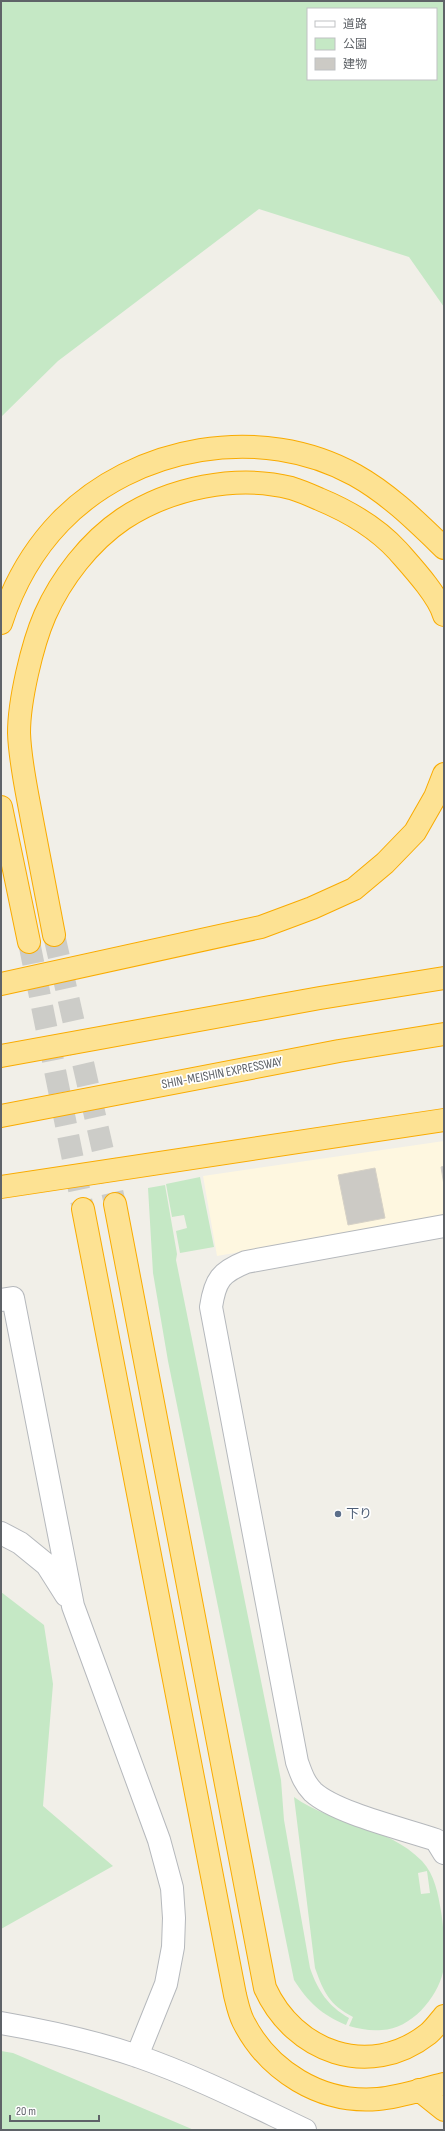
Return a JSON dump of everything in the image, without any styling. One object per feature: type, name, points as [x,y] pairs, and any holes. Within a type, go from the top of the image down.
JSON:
[{"type":"highway","points":[[1,623],[7,605],[21,575],[40,547],[60,522],[89,498],[119,478],[154,461],[226,446],[263,448],[296,453],[355,475],[384,494],[444,548]]},
{"type":"highway","points":[[54,935],[25,783],[19,732],[24,695],[31,658],[44,616],[64,579],[94,545],[123,520],[159,501],[202,487],[247,483],[291,488],[341,508],[386,538],[416,571],[444,615]]},
{"type":"highway","points":[[1,984],[261,927],[354,889],[385,863],[415,832],[435,797],[444,774]]},
{"type":"highway","points":[[1,807],[29,942]]},
{"type":"highway","points":[[1,1056],[320,998],[444,978]]},
{"type":"highway","name":"SHIN-MEISHIN EXPRESSWAY","points":[[1,1116],[339,1051],[444,1034]]},
{"type":"highway","points":[[1,1187],[444,1120]]},
{"type":"highway","points":[[115,1204],[265,1988],[272,2004],[289,2026],[312,2043],[339,2054],[373,2056],[404,2049],[428,2034],[444,2016]]},
{"type":"highway","points":[[83,1209],[235,1994],[242,2020],[255,2042],[272,2062],[293,2079],[322,2091],[351,2098],[378,2099],[444,2084]]},
{"type":"highway","points":[[419,2090],[444,2110]]},
{"type":"street","points":[[444,1226],[246,1262],[230,1269],[218,1279],[213,1292],[211,1306],[297,1762],[303,1780],[313,1792],[335,1807],[436,1840],[444,1852]]},
{"type":"street","points":[[1,1300],[13,1298],[73,1606],[159,1840],[172,1888],[174,1918],[173,1940],[166,1984],[137,2056]]},
{"type":"street","points":[[1,1533],[20,1544],[47,1565],[73,1606]]},
{"type":"street","points":[[1,2023],[48,2032],[137,2056],[192,2078],[305,2130]]},
{"type":"shaded area","points":[[444,1141],[444,1216],[217,1256],[203,1176]]},
{"type":"green space","points":[[1,1],[444,1],[444,307],[409,257],[259,209],[58,361],[1,417]]},
{"type":"green space","points":[[200,1177],[214,1247],[180,1253],[176,1231],[187,1228],[184,1215],[172,1217],[166,1184]]},
{"type":"green space","points":[[165,1185],[177,1254],[176,1260],[281,1780],[284,1820],[310,1968],[320,1991],[335,2008],[349,2018],[346,2025],[330,2017],[316,2007],[294,1980],[168,1361],[153,1273],[148,1188]]},
{"type":"green space","points":[[1,1592],[44,1625],[53,1684],[43,1806],[113,1866],[1,1929]]},
{"type":"green space","points":[[294,1797],[326,1814],[376,1832],[408,1849],[422,1861],[433,1878],[442,1918],[444,1958],[443,1972],[440,1982],[429,2002],[421,2010],[403,2024],[393,2028],[373,2030],[349,2026],[353,2017],[338,2007],[328,1997],[315,1968]],"holes":[[[427,1871],[430,1893],[421,1894],[418,1873]]]},
{"type":"green space","points":[[1,2051],[13,2053],[194,2130],[1,2130]]},
{"type":"building","points":[[444,1166],[444,1185],[441,1167]]},
{"type":"building","points":[[375,1168],[385,1218],[348,1225],[338,1175]]},
{"type":"tunnel","points":[[54,935],[115,1204]]},
{"type":"tunnel","points":[[29,942],[83,1209]]},
{"type":"place","name":"下り","points":[[338,1514]]}]
